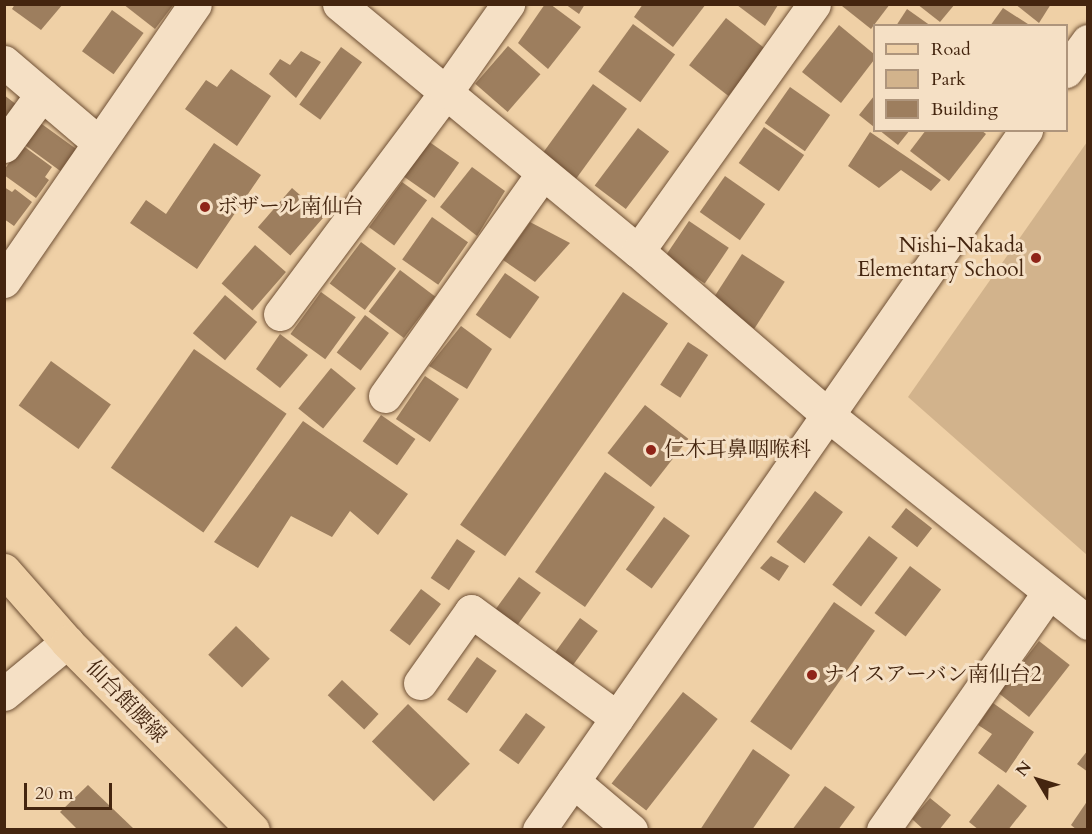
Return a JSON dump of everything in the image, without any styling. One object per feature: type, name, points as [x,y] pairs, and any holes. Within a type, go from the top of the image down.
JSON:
[{"type":"main road","name":"仙台館腰線","points":[[4,570],[67,642],[253,830]]},
{"type":"street","points":[[4,281],[195,4]]},
{"type":"street","points":[[339,4],[638,251],[829,416],[1088,623]]},
{"type":"street","points":[[280,314],[446,92],[507,4]]},
{"type":"street","points":[[638,251],[814,4]]},
{"type":"street","points":[[1068,68],[1088,41]]},
{"type":"street","points":[[4,62],[99,142]]},
{"type":"street","points":[[4,146],[42,94]]},
{"type":"street","points":[[539,830],[1025,132]]},
{"type":"street","points":[[385,396],[543,173]]},
{"type":"street","points":[[883,830],[1049,592]]},
{"type":"street","points":[[420,683],[471,612],[617,718]]},
{"type":"street","points":[[4,694],[67,642]]},
{"type":"street","points":[[573,781],[631,830]]},
{"type":"green space","name":"Nishi-Nakada Elementary School","points":[[1087,142],[1087,555],[908,397]]},
{"type":"building","points":[[15,4],[63,4],[41,30],[12,9]]},
{"type":"building","points":[[123,4],[174,4],[155,29]]},
{"type":"building","points":[[545,4],[550,4],[581,27],[548,69],[518,43]]},
{"type":"building","points":[[565,4],[585,4],[579,14]]},
{"type":"building","points":[[643,4],[706,4],[673,47],[634,17]]},
{"type":"building","points":[[844,4],[890,4],[871,29],[842,6]]},
{"type":"building","points":[[917,4],[955,4],[940,22]]},
{"type":"building","points":[[1015,4],[1051,4],[1039,23]]},
{"type":"building","points":[[737,5],[778,5],[765,26]]},
{"type":"building","points":[[1003,8],[1028,24],[991,24]]},
{"type":"building","points":[[907,9],[928,24],[897,24]]},
{"type":"building","points":[[112,10],[144,33],[114,74],[82,51]]},
{"type":"building","points":[[726,18],[765,49],[728,96],[689,65]]},
{"type":"building","points":[[633,24],[675,55],[640,102],[598,72]]},
{"type":"building","points":[[839,25],[873,53],[873,61],[841,103],[802,72]]},
{"type":"building","points":[[508,46],[540,74],[508,112],[475,84]]},
{"type":"building","points":[[341,47],[362,62],[320,120],[299,104]]},
{"type":"building","points":[[301,51],[321,62],[296,98],[269,74],[280,59],[290,65]]},
{"type":"building","points":[[231,69],[271,96],[237,146],[185,109],[206,80],[217,87]]},
{"type":"building","points":[[593,84],[627,109],[574,181],[540,157]]},
{"type":"building","points":[[790,87],[830,115],[805,151],[765,123]]},
{"type":"building","points":[[4,95],[17,105],[4,130]]},
{"type":"building","points":[[873,97],[873,126],[859,115]]},
{"type":"building","points":[[39,122],[76,149],[60,171],[23,144]]},
{"type":"building","points":[[764,127],[804,155],[779,191],[739,163]]},
{"type":"building","points":[[638,128],[669,151],[626,209],[595,186]]},
{"type":"building","points":[[870,132],[941,180],[931,191],[901,170],[879,188],[848,166]]},
{"type":"building","points":[[882,132],[908,132],[898,145]]},
{"type":"building","points":[[924,132],[984,132],[986,134],[949,181],[910,151]]},
{"type":"building","points":[[428,141],[459,163],[434,198],[403,176]]},
{"type":"building","name":"ボザール南仙台","points":[[214,143],[261,175],[197,269],[130,223],[146,200],[166,214]]},
{"type":"building","points":[[22,145],[52,167],[45,177],[49,180],[36,198],[4,175],[4,170]]},
{"type":"building","points":[[472,167],[505,191],[477,236],[440,207]]},
{"type":"building","points":[[725,176],[765,204],[740,240],[700,212]]},
{"type":"building","points":[[402,182],[427,200],[394,246],[369,227]]},
{"type":"building","points":[[4,187],[12,192],[15,189],[32,202],[14,226],[4,219]]},
{"type":"building","points":[[292,188],[324,216],[290,255],[258,227]]},
{"type":"building","points":[[432,217],[468,242],[438,285],[402,260]]},
{"type":"building","points":[[689,221],[729,248],[705,283],[665,257]]},
{"type":"building","points":[[530,222],[570,243],[535,282],[503,260]]},
{"type":"building","points":[[361,242],[396,268],[365,310],[330,284]]},
{"type":"building","points":[[255,245],[286,272],[252,310],[222,283]]},
{"type":"building","points":[[742,254],[785,282],[754,329],[712,301]]},
{"type":"building","points":[[400,270],[435,296],[404,338],[369,312]]},
{"type":"building","points":[[505,273],[539,297],[510,339],[476,315]]},
{"type":"building","points":[[321,292],[356,317],[325,359],[290,334]]},
{"type":"building","points":[[623,292],[668,324],[505,556],[460,525]]},
{"type":"building","points":[[225,295],[257,322],[225,360],[193,333]]},
{"type":"building","points":[[365,315],[389,333],[361,371],[337,353]]},
{"type":"building","points":[[461,326],[492,349],[467,389],[429,366]]},
{"type":"building","points":[[280,334],[308,355],[280,388],[256,369]]},
{"type":"building","points":[[688,342],[708,355],[680,398],[660,385]]},
{"type":"building","points":[[194,349],[287,414],[203,533],[111,468]]},
{"type":"building","points":[[51,361],[111,404],[79,449],[19,405]]},
{"type":"building","points":[[331,368],[356,388],[323,429],[298,408]]},
{"type":"building","points":[[425,376],[459,399],[430,442],[396,419]]},
{"type":"building","points":[[645,405],[688,439],[651,487],[607,453]]},
{"type":"building","points":[[381,415],[415,439],[397,465],[363,441]]},
{"type":"building","points":[[303,421],[408,494],[378,535],[350,511],[332,537],[291,516],[258,568],[214,542]]},
{"type":"building","points":[[605,472],[655,507],[585,607],[535,572]]},
{"type":"building","points":[[815,491],[843,512],[804,563],[776,542]]},
{"type":"building","points":[[906,508],[932,528],[917,547],[891,527]]},
{"type":"building","points":[[664,517],[690,536],[652,588],[626,570]]},
{"type":"building","points":[[869,536],[898,558],[861,606],[832,585]]},
{"type":"building","points":[[457,539],[475,551],[449,590],[431,578]]},
{"type":"building","points":[[771,556],[789,566],[779,581],[760,568]]},
{"type":"building","points":[[910,566],[941,589],[906,637],[874,613]]},
{"type":"building","points":[[519,577],[541,593],[513,631],[491,615]]},
{"type":"building","points":[[421,589],[441,604],[410,646],[390,631]]},
{"type":"building","name":"ナイスアーバン南仙台2","points":[[834,602],[875,631],[791,750],[750,722]]},
{"type":"building","points":[[580,618],[598,631],[569,671],[551,658]]},
{"type":"building","points":[[236,626],[270,659],[242,687],[208,655]]},
{"type":"building","points":[[1039,641],[1070,665],[1029,717],[998,693]]},
{"type":"building","points":[[477,657],[497,671],[467,713],[447,700]]},
{"type":"building","points":[[342,680],[379,714],[364,729],[328,695]]},
{"type":"building","points":[[683,692],[718,719],[646,810],[612,783]]},
{"type":"building","points":[[993,703],[1034,732],[1006,773],[978,753],[992,734],[978,725]]},
{"type":"building","points":[[408,704],[470,764],[434,801],[372,741]]},
{"type":"building","points":[[526,713],[545,727],[518,764],[499,750]]},
{"type":"building","points":[[753,749],[790,775],[752,830],[700,830]]},
{"type":"building","points":[[1088,750],[1088,772],[1077,764]]},
{"type":"building","points":[[998,784],[1027,806],[1008,830],[979,830],[969,822]]},
{"type":"building","points":[[88,785],[135,830],[78,830],[60,812]]},
{"type":"building","points":[[825,786],[855,807],[838,830],[792,830]]},
{"type":"building","points":[[930,798],[951,815],[939,830],[924,830],[912,819]]},
{"type":"building","points":[[1088,800],[1088,830],[1077,830],[1071,825]]},
{"type":"place","name":"ボザール南仙台","points":[[205,207]]},
{"type":"place","name":"Nishi-Nakada Elementary School","points":[[1036,258]]},
{"type":"place","name":"仁木耳鼻咽喉科","points":[[651,450]]},
{"type":"place","name":"ナイスアーバン南仙台2","points":[[812,675]]}]
